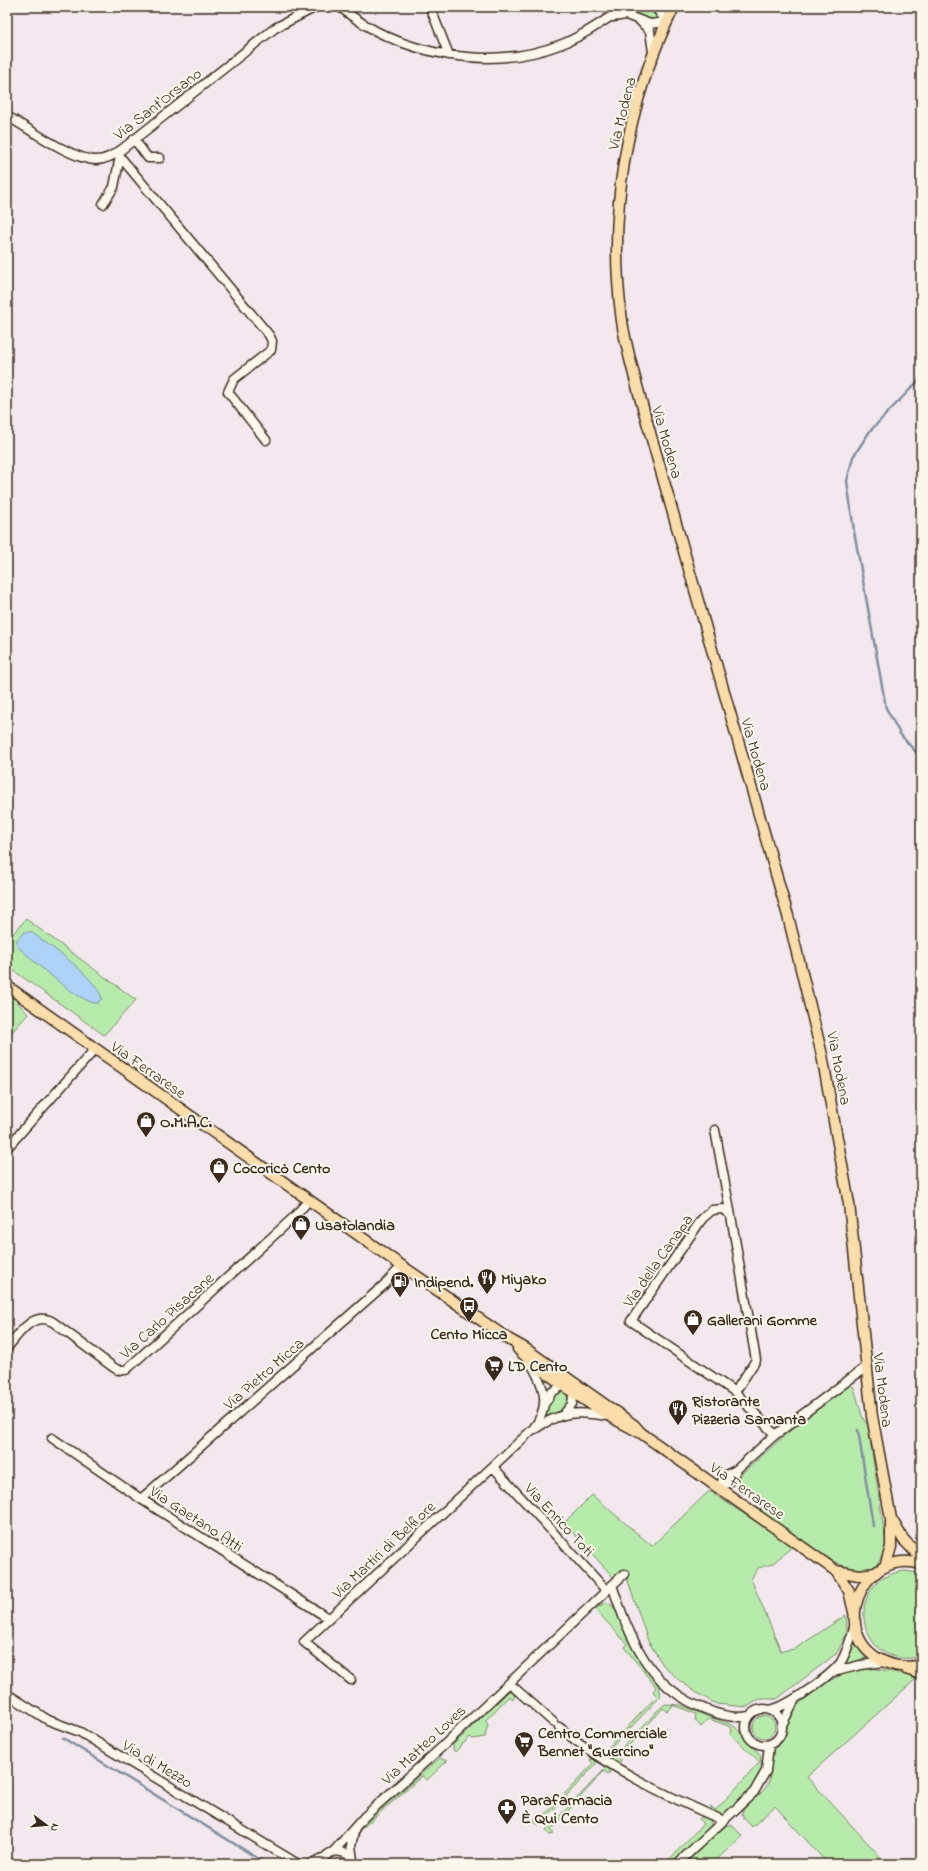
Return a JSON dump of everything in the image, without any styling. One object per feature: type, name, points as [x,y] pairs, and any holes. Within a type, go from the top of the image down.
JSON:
[{"type":"main road","name":"Via Modena","points":[[674,7],[653,54],[640,90],[631,123],[620,188],[618,244],[623,321],[641,401],[808,994],[829,1090],[849,1204],[866,1367],[877,1450],[891,1518],[891,1547],[880,1570],[860,1591],[856,1603],[855,1619]]},
{"type":"main road","name":"Via Ferrarese","points":[[7,986],[309,1200],[400,1269],[526,1349],[634,1425],[641,1433]]},
{"type":"main road","name":"Via Ferrarese","points":[[510,1340],[529,1359],[574,1393],[607,1416],[641,1433],[836,1571],[849,1591],[855,1619]]},
{"type":"main road","name":"Via Modena","points":[[891,1518],[903,1538],[921,1558]]},
{"type":"main road","points":[[880,1570],[903,1562],[921,1564]]},
{"type":"main road","name":"Via Ferrarese","points":[[836,1571],[859,1575],[880,1570]]},
{"type":"main road","points":[[855,1619],[863,1644],[876,1657],[885,1662],[921,1674]]},
{"type":"main road","points":[[900,1666],[921,1665]]},
{"type":"street","name":"Via Sant'Orsano","points":[[7,116],[80,157],[97,160],[118,155],[134,139],[275,28],[316,7]]},
{"type":"street","points":[[340,7],[360,22],[382,34],[406,44],[449,55],[494,57],[537,52],[573,39],[625,7]]},
{"type":"street","points":[[430,7],[449,55]]},
{"type":"street","points":[[609,18],[622,14],[650,24],[667,22],[661,12],[655,7]]},
{"type":"street","points":[[639,20],[650,31],[653,54]]},
{"type":"street","points":[[134,139],[148,158],[160,158]]},
{"type":"street","points":[[103,204],[114,187],[118,155]]},
{"type":"street","points":[[118,155],[269,335],[272,341],[271,350],[234,379],[228,392],[266,440]]},
{"type":"street","points":[[7,1148],[95,1049]]},
{"type":"street","points":[[715,1130],[756,1360],[735,1392]]},
{"type":"street","name":"Via Carlo Pisacane","points":[[7,1348],[27,1325],[37,1319],[49,1319],[113,1367],[118,1370],[126,1370],[294,1217],[309,1200]]},
{"type":"street","name":"Via della Canapa","points":[[731,1216],[723,1209],[712,1210],[702,1219],[631,1321],[735,1392],[775,1435]]},
{"type":"street","name":"Via Pietro Micca","points":[[141,1499],[400,1269]]},
{"type":"street","name":"Via Martiri di Belfiore","points":[[529,1359],[542,1384],[544,1397],[543,1406]]},
{"type":"street","points":[[720,1488],[724,1476],[736,1470],[775,1435],[866,1367]]},
{"type":"street","points":[[564,1414],[572,1404],[574,1393],[573,1382]]},
{"type":"street","name":"Via Martiri di Belfiore","points":[[527,1435],[536,1424],[543,1406],[552,1392],[563,1385],[573,1382]]},
{"type":"street","name":"Via Martiri di Belfiore","points":[[351,1680],[304,1642],[328,1618],[527,1435],[544,1423],[564,1414],[585,1412],[607,1416]]},
{"type":"street","name":"Via Gaetano Atti","points":[[52,1438],[141,1499],[328,1618]]},
{"type":"street","name":"Via Enrico Toti","points":[[492,1467],[607,1590]]},
{"type":"street","name":"Via Matteo Loves","points":[[322,1862],[356,1826],[624,1574]]},
{"type":"street","points":[[607,1590],[610,1598],[619,1604]]},
{"type":"street","points":[[607,1590],[619,1604],[637,1647],[655,1675],[668,1688],[689,1702],[724,1716],[739,1725],[753,1742],[758,1745],[769,1745],[778,1740],[781,1735],[782,1725],[794,1700]]},
{"type":"street","points":[[724,1716],[737,1718],[749,1716],[761,1709],[770,1710],[782,1707],[794,1700],[830,1673],[841,1661],[846,1652],[855,1619]]},
{"type":"street","points":[[830,1673],[861,1665],[885,1662]]},
{"type":"street","points":[[508,1682],[556,1724],[604,1760],[667,1796],[722,1820]]},
{"type":"street","name":"Via di Mezzo","points":[[7,1694],[48,1720],[80,1732],[295,1862],[305,1864]]},
{"type":"street","points":[[770,1710],[778,1716],[782,1725]]},
{"type":"street","points":[[746,1733],[746,1721],[749,1716]]},
{"type":"street","points":[[758,1745],[766,1764]]},
{"type":"street","points":[[677,1864],[722,1820],[754,1792],[763,1778],[769,1745]]},
{"type":"street","points":[[354,1862],[351,1846],[356,1826]]},
{"type":"street","points":[[334,1851],[342,1851],[350,1855],[354,1862]]},
{"type":"street","points":[[311,1864],[322,1862]]},
{"type":"green space","points":[[632,7],[652,9],[657,14],[658,18],[648,20],[626,11]]},
{"type":"green space","points":[[26,919],[136,1000],[104,1035],[7,966],[7,941]]},
{"type":"green space","points":[[7,992],[28,1014],[7,1038]]},
{"type":"green space","points":[[849,1385],[854,1387],[862,1416],[868,1426],[886,1543],[881,1558],[873,1567],[863,1570],[852,1569],[840,1565],[817,1551],[763,1514],[760,1503],[737,1485],[740,1475],[816,1408]]},
{"type":"green space","points":[[558,1390],[566,1395],[568,1403],[560,1412],[544,1419],[550,1396]]},
{"type":"green space","points":[[709,1491],[793,1546],[772,1564],[758,1568],[751,1579],[781,1651],[795,1649],[846,1615],[847,1632],[837,1653],[777,1699],[760,1699],[747,1707],[716,1704],[680,1681],[663,1665],[648,1641],[625,1572],[614,1578],[564,1523],[592,1495],[652,1546]]},
{"type":"green space","points":[[904,1571],[921,1573],[921,1656],[900,1658],[883,1652],[871,1639],[865,1624],[864,1607],[871,1591],[884,1578]]},
{"type":"green space","points":[[606,1602],[613,1606],[634,1651],[658,1684],[660,1697],[606,1753],[603,1753],[600,1749],[602,1747],[606,1750],[657,1696],[653,1692],[656,1687],[624,1647],[627,1644],[595,1609]]},
{"type":"green space","points":[[854,1642],[866,1658],[844,1664],[848,1659]]},
{"type":"green space","points":[[872,1668],[918,1677],[807,1777],[887,1864],[828,1864],[775,1806],[752,1827],[744,1818],[742,1813],[747,1805],[766,1788],[770,1775],[772,1753],[784,1739],[789,1716],[795,1708],[816,1690],[838,1676],[854,1671]]},
{"type":"green space","points":[[509,1691],[511,1691],[515,1696],[513,1699],[509,1696],[485,1721],[488,1724],[485,1737],[473,1739],[470,1737],[455,1752],[453,1745]]},
{"type":"green space","points":[[665,1704],[681,1705],[709,1717],[731,1724],[740,1731],[748,1743],[760,1754],[762,1768],[753,1788],[722,1816],[710,1809],[711,1807],[716,1810],[760,1762],[730,1734],[732,1731],[731,1727],[709,1719],[701,1727],[695,1720],[696,1714],[673,1705],[667,1711],[663,1708],[618,1757],[621,1761],[619,1762],[612,1759]]},
{"type":"green space","points":[[764,1716],[772,1719],[775,1727],[772,1735],[764,1738],[756,1735],[753,1727],[756,1719]]},
{"type":"green space","points":[[440,1758],[447,1761],[427,1780],[422,1776],[359,1831],[364,1824]]},
{"type":"green space","points":[[595,1759],[596,1764],[539,1825],[533,1821],[534,1819],[538,1822],[593,1764],[590,1760]]},
{"type":"green space","points":[[607,1767],[610,1772],[608,1774],[604,1771],[551,1830],[554,1834],[550,1835],[546,1831],[547,1829]]},
{"type":"green space","points":[[702,1817],[710,1819],[711,1825],[709,1828],[670,1864],[665,1864],[703,1824],[699,1819]]},
{"type":"green space","points":[[727,1825],[732,1825],[742,1836],[712,1864],[684,1864]]},
{"type":"water","points":[[24,932],[31,932],[60,953],[81,971],[97,989],[102,998],[98,1003],[91,1002],[69,989],[44,970],[17,946],[16,941]]},
{"type":"waterway","points":[[921,378],[870,431],[853,457],[847,481],[854,531],[886,708],[900,734],[921,758]]},
{"type":"waterway","points":[[858,1430],[873,1526]]},
{"type":"waterway","points":[[63,1738],[267,1864]]},
{"type":"place","name":"O.M.A.C.","points":[[146,1138]]},
{"type":"place","name":"Cocoricò Cento","points":[[219,1184]]},
{"type":"place","name":"Usatolandia","points":[[301,1241]]},
{"type":"place","name":"Miyako","points":[[487,1295]]},
{"type":"place","name":"Indipend.","points":[[400,1298]]},
{"type":"place","name":"Cento Micca","points":[[469,1323]]},
{"type":"place","name":"Gallerani Gomme","points":[[693,1336]]},
{"type":"place","name":"LD Cento","points":[[494,1382]]},
{"type":"place","name":"Ristorante Pizzeria Samanta","points":[[678,1426]]},
{"type":"place","name":"Centro Commerciale Bennet \"Guercino\"","points":[[524,1758]]},
{"type":"place","name":"Parafarmacia È Qui Cento","points":[[507,1825]]}]
